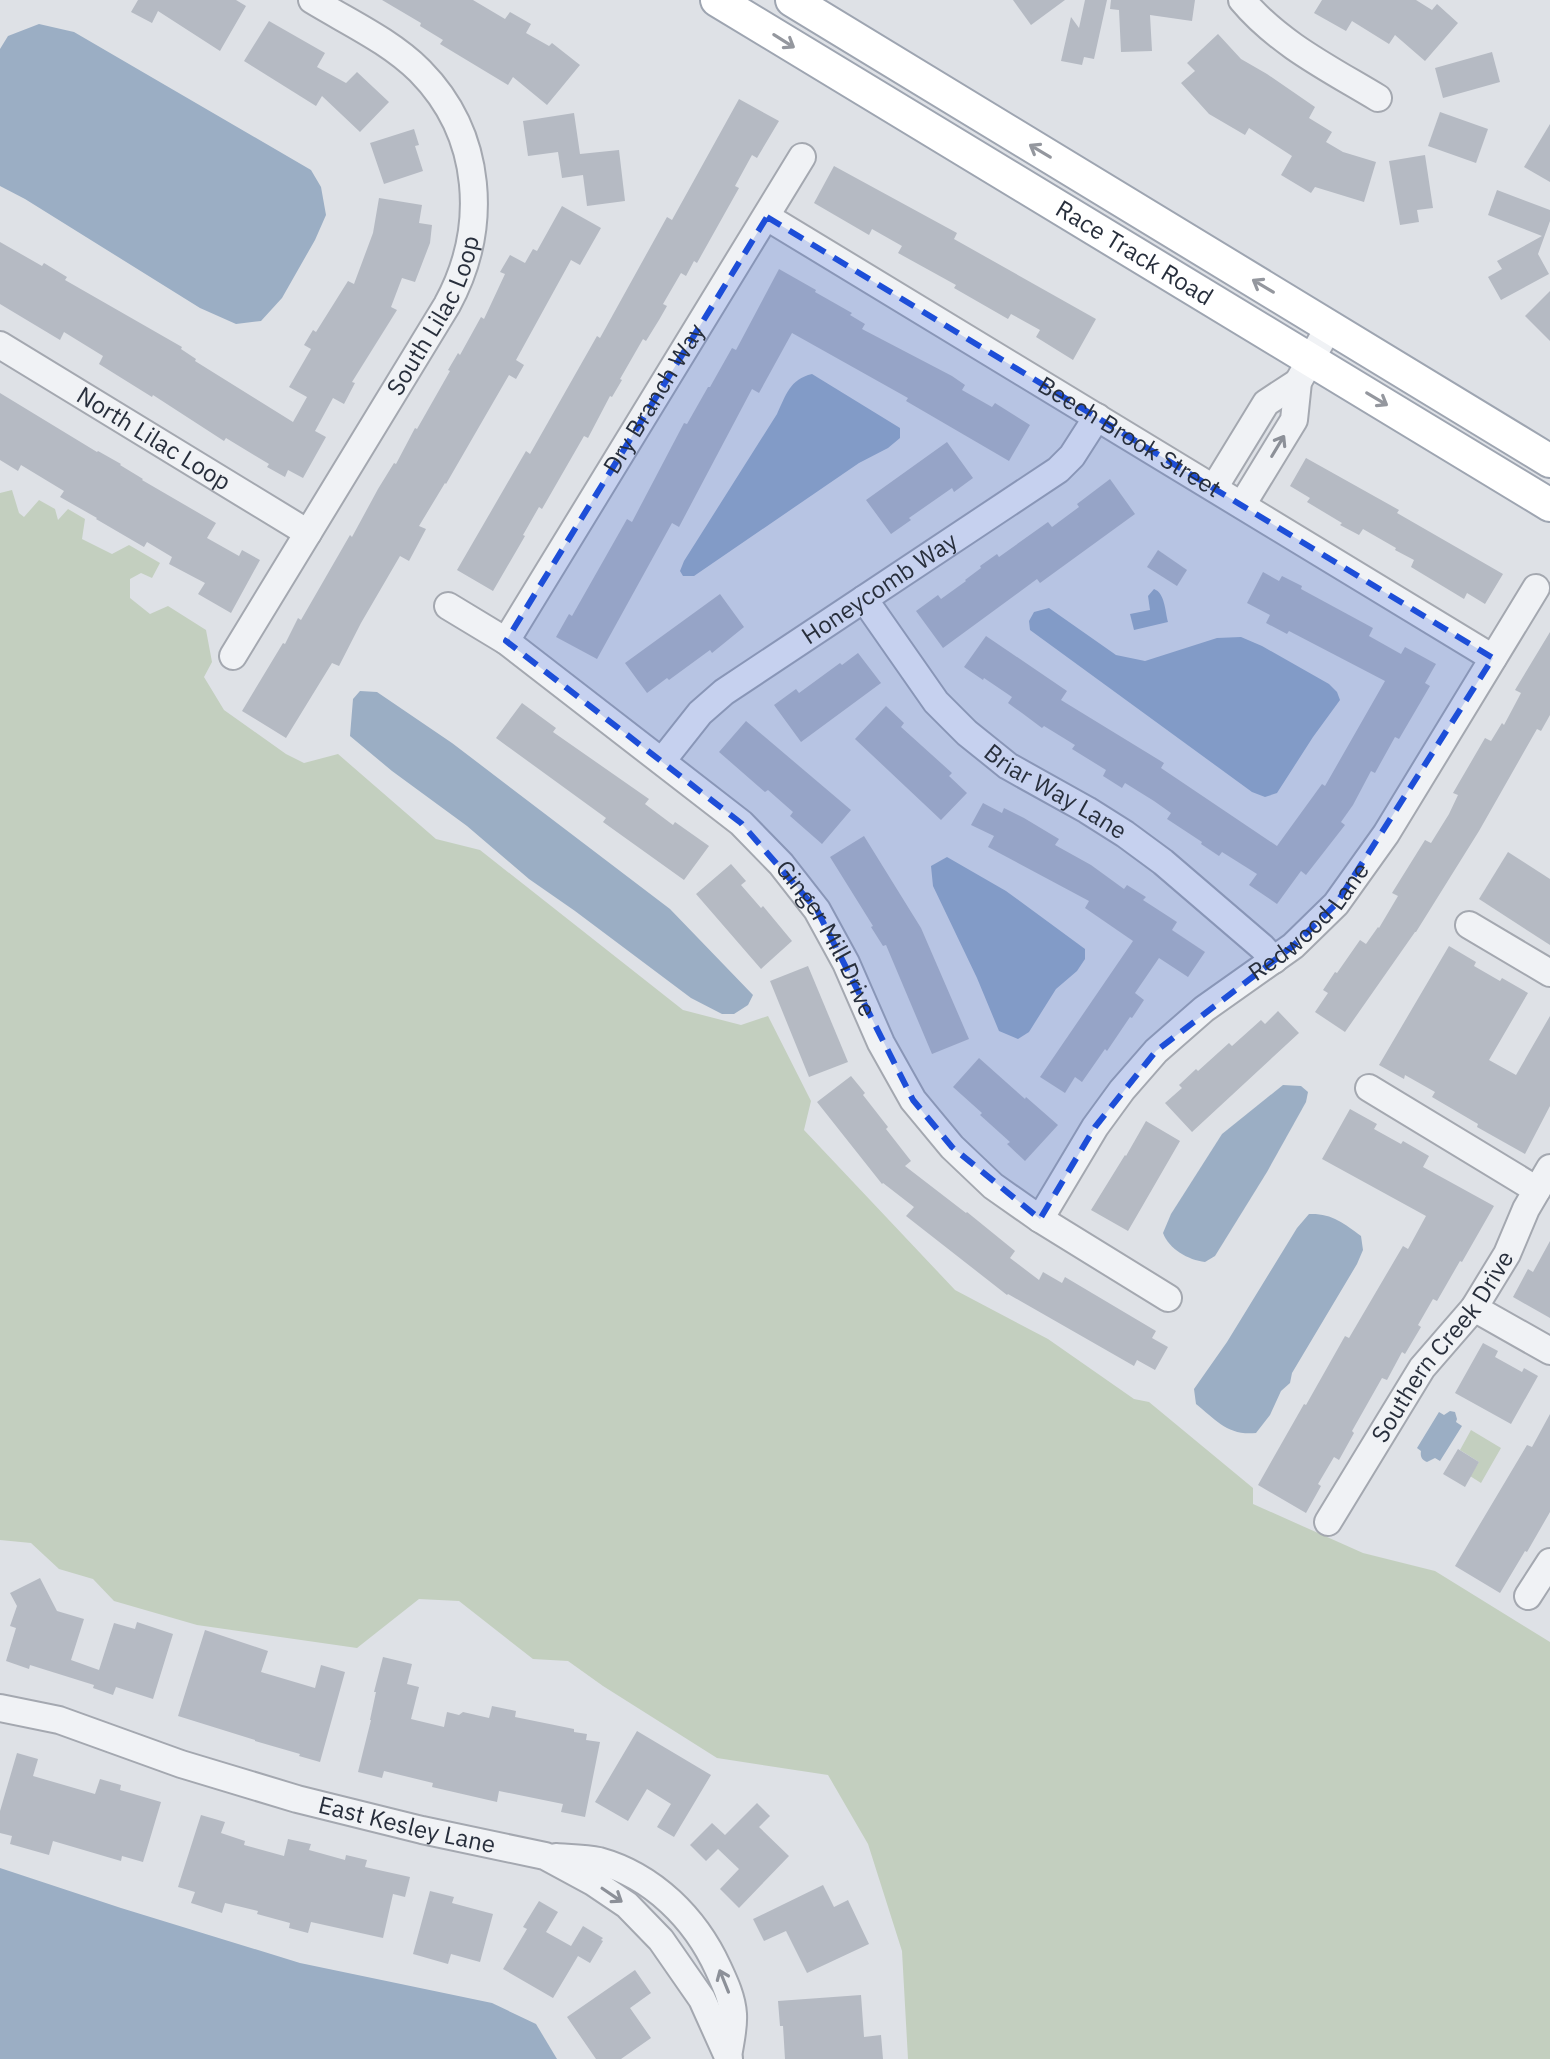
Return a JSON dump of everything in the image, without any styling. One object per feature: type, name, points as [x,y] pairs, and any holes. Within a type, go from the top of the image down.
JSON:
[{"type":"main road","name":"Race Track Road","points":[[717,0],[1304,370],[1550,505]]},
{"type":"main road","name":"Race Track Road","points":[[792,0],[1550,461]]},
{"type":"street","name":"South Lilac Loop","points":[[233,656],[456,290],[473,235],[475,205],[472,173],[465,146],[439,94],[397,52],[312,0]]},
{"type":"street","points":[[1242,0],[1280,39],[1378,98]]},
{"type":"street","name":"Dry Branch Way","points":[[506,641],[802,157]]},
{"type":"street","name":"Beech Brook Street","points":[[767,217],[1493,658]]},
{"type":"street","points":[[1214,488],[1266,403],[1304,370],[1329,327]]},
{"type":"street","name":"North Lilac Loop","points":[[0,345],[308,533]]},
{"type":"street","points":[[1242,505],[1294,420],[1304,370]]},
{"type":"street","name":"Honeycomb Way","points":[[662,761],[700,713],[724,692],[1058,470],[1072,456],[1097,417]]},
{"type":"street","name":"Redwood Lane","points":[[1040,1219],[1095,1127],[1156,1051],[1204,1009],[1293,946],[1336,904],[1386,834],[1536,588]]},
{"type":"street","name":"Briar Way Lane","points":[[864,599],[936,702],[967,733],[1008,766],[1087,810],[1163,862],[1274,960]]},
{"type":"street","name":"Ginger Mill Drive","points":[[448,606],[506,641],[741,823],[781,864],[817,910],[846,963],[881,1043],[913,1100],[952,1147],[993,1186],[1040,1219],[1168,1298]]},
{"type":"street","points":[[1469,925],[1550,973]]},
{"type":"street","points":[[1369,1088],[1543,1179]]},
{"type":"street","name":"Southern Creek Drive","points":[[1328,1522],[1422,1368],[1474,1308],[1507,1254],[1543,1179]]},
{"type":"street","points":[[1474,1308],[1550,1351]]},
{"type":"street","points":[[1528,1596],[1550,1562]]},
{"type":"street","name":"East Kesley Lane","points":[[0,1708],[59,1720],[181,1764],[297,1799],[422,1830],[545,1856],[597,1861],[623,1870],[649,1884],[689,1920],[714,1958],[730,1996],[734,2017],[728,2058]]},
{"type":"highlighted area","points":[[767,217],[1493,658],[1336,904],[1293,946],[1156,1051],[1095,1127],[1040,1219],[952,1147],[913,1100],[817,910],[741,823],[506,641]]},
{"type":"green space","points":[[12,490],[19,513],[24,517],[39,500],[55,509],[58,520],[68,509],[85,519],[82,539],[112,554],[129,545],[160,563],[152,578],[141,573],[130,579],[130,598],[150,614],[168,606],[206,630],[212,662],[204,677],[224,710],[286,754],[304,763],[338,754],[436,839],[480,850],[683,1010],[741,1025],[768,1016],[811,1101],[804,1130],[955,1290],[1048,1339],[1134,1399],[1149,1402],[1253,1488],[1253,1504],[1363,1553],[1435,1571],[1550,1642],[1550,2059],[908,2059],[902,1951],[868,1844],[828,1775],[717,1758],[568,1661],[533,1659],[459,1601],[419,1599],[357,1648],[197,1625],[114,1601],[93,1579],[59,1569],[31,1543],[0,1540],[0,493]]},
{"type":"green space","points":[[1471,1430],[1501,1448],[1481,1483],[1470,1476],[1479,1462],[1460,1450]]},
{"type":"water","points":[[39,24],[74,32],[311,170],[321,187],[326,215],[282,298],[261,321],[236,324],[200,308],[0,186],[0,49],[8,36]]},
{"type":"water","points":[[812,374],[900,428],[900,438],[694,576],[683,576],[680,571],[684,561],[790,389]]},
{"type":"water","points":[[1154,589],[1162,598],[1168,622],[1134,630],[1130,614],[1150,610],[1148,596]]},
{"type":"water","points":[[1049,608],[1116,655],[1145,661],[1217,638],[1241,637],[1329,684],[1340,700],[1277,793],[1265,797],[1252,792],[1030,630],[1029,621],[1034,612]]},
{"type":"water","points":[[360,691],[377,692],[452,743],[670,909],[753,995],[748,1005],[734,1014],[722,1014],[691,998],[529,879],[467,826],[392,771],[350,736],[353,699]]},
{"type":"water","points":[[947,857],[1006,891],[1085,949],[1085,959],[1077,971],[1056,989],[1029,1032],[1018,1039],[999,1031],[933,886],[931,866]]},
{"type":"water","points":[[1283,1085],[1301,1086],[1308,1092],[1306,1102],[1267,1172],[1215,1256],[1205,1262],[1180,1253],[1163,1233],[1171,1214],[1222,1134]]},
{"type":"water","points":[[1309,1214],[1331,1217],[1349,1227],[1361,1236],[1363,1250],[1270,1415],[1256,1433],[1238,1432],[1216,1421],[1196,1404],[1194,1389]]},
{"type":"water","points":[[1439,1412],[1444,1415],[1455,1412],[1456,1422],[1462,1426],[1440,1461],[1435,1458],[1427,1462],[1417,1448]]},
{"type":"water","points":[[0,1868],[300,1963],[492,2003],[536,2024],[557,2059],[0,2059]]},
{"type":"building","points":[[138,0],[236,0],[246,6],[220,51],[158,11],[152,23],[131,12]]},
{"type":"building","points":[[382,0],[473,0],[505,19],[510,12],[531,24],[526,33],[549,46],[552,43],[580,65],[547,105],[513,77],[508,85],[440,44],[443,40],[420,26],[421,23]]},
{"type":"building","points":[[1013,0],[1065,0],[1031,25]]},
{"type":"building","points":[[1085,0],[1107,0],[1094,59],[1084,57],[1082,65],[1061,61],[1071,17],[1079,28]]},
{"type":"building","points":[[1111,0],[1195,0],[1192,21],[1150,15],[1152,51],[1121,52],[1119,10],[1110,9]]},
{"type":"building","points":[[1322,0],[1416,0],[1432,10],[1437,4],[1458,23],[1425,61],[1395,35],[1389,44],[1352,21],[1346,31],[1314,13]]},
{"type":"building","points":[[269,21],[325,53],[317,67],[346,83],[357,72],[389,102],[360,132],[322,96],[316,106],[244,61]]},
{"type":"building","points":[[1218,34],[1241,59],[1315,107],[1309,118],[1332,132],[1326,142],[1343,152],[1376,162],[1364,202],[1315,187],[1311,193],[1281,175],[1292,156],[1249,128],[1245,135],[1209,114],[1181,83],[1195,71],[1187,63]]},
{"type":"building","points":[[1492,52],[1500,82],[1443,98],[1435,68]]},
{"type":"building","points":[[739,99],[779,121],[757,158],[752,155],[735,186],[739,188],[697,263],[694,261],[686,276],[681,273],[663,304],[667,306],[659,320],[646,341],[643,339],[588,438],[584,436],[542,509],[539,507],[493,591],[457,570],[526,451],[530,454],[597,336],[600,338],[667,217],[672,220]]},
{"type":"building","points":[[1440,112],[1488,129],[1476,163],[1428,146]]},
{"type":"building","points":[[574,113],[580,154],[619,150],[625,201],[587,206],[583,175],[562,178],[558,152],[528,156],[523,121]]},
{"type":"building","points":[[1550,124],[1550,182],[1524,167]]},
{"type":"building","points":[[414,129],[419,145],[415,146],[423,171],[384,184],[370,143]]},
{"type":"building","points":[[1425,155],[1433,208],[1417,210],[1419,222],[1400,225],[1389,161]]},
{"type":"building","points":[[834,166],[957,233],[954,239],[1096,319],[1073,360],[1036,337],[1040,330],[1011,314],[1008,319],[954,288],[956,285],[898,253],[902,246],[872,229],[869,235],[814,203]]},
{"type":"building","points":[[1497,190],[1550,210],[1550,221],[1538,254],[1549,274],[1501,300],[1488,277],[1502,269],[1497,261],[1542,236],[1488,215]]},
{"type":"building","points":[[379,198],[422,205],[419,223],[432,225],[430,243],[415,282],[402,278],[391,307],[397,310],[352,382],[355,383],[344,404],[333,398],[315,431],[326,437],[303,478],[288,470],[285,477],[267,467],[269,464],[226,438],[224,441],[99,364],[103,356],[64,332],[60,340],[0,304],[0,242],[42,266],[44,263],[67,277],[65,280],[182,347],[195,361],[293,422],[307,397],[289,387],[311,349],[304,345],[313,330],[316,332],[348,281],[354,284],[373,233]]},
{"type":"building","points":[[562,206],[601,228],[580,265],[571,260],[516,360],[524,365],[516,379],[509,375],[419,526],[426,529],[409,561],[400,556],[339,666],[332,663],[286,738],[242,711],[298,618],[301,620],[350,535],[352,537],[378,489],[417,429],[458,353],[460,355],[481,317],[484,319],[505,274],[500,272],[510,255],[525,263],[533,249],[537,251]]},
{"type":"building","points":[[779,269],[852,313],[850,315],[865,324],[862,329],[952,376],[965,385],[962,390],[992,407],[995,403],[1030,425],[1009,461],[906,401],[908,398],[792,333],[759,393],[752,389],[679,527],[672,523],[597,659],[556,637],[569,614],[572,616],[627,519],[632,522],[684,423],[687,424],[732,348],[736,350]]},
{"type":"building","points":[[1550,291],[1550,341],[1525,316]]},
{"type":"building","points":[[0,393],[216,523],[207,538],[239,556],[242,550],[260,560],[231,613],[198,594],[205,583],[169,564],[172,557],[147,542],[144,547],[96,519],[60,497],[64,491],[21,465],[18,471],[0,460]]},
{"type":"building","points":[[947,442],[973,478],[954,492],[952,488],[891,534],[866,500]]},
{"type":"building","points":[[1306,458],[1503,574],[1485,604],[1467,593],[1464,599],[1411,567],[1414,560],[1396,548],[1363,529],[1359,535],[1307,502],[1310,498],[1290,486]]},
{"type":"building","points":[[1110,479],[1135,514],[1040,583],[1037,579],[943,648],[916,611],[938,595],[941,599],[966,581],[980,566],[997,554],[999,557],[1048,522],[1052,527]]},
{"type":"building","points":[[1158,550],[1187,570],[1177,586],[1147,567]]},
{"type":"building","points":[[1263,572],[1279,581],[1282,576],[1302,586],[1301,589],[1373,628],[1369,636],[1401,654],[1405,647],[1436,664],[1425,683],[1430,686],[1399,739],[1395,737],[1375,773],[1371,771],[1341,822],[1345,825],[1306,875],[1301,871],[1277,904],[1249,885],[1257,874],[1222,852],[1219,856],[1201,844],[1167,819],[1171,813],[1154,801],[1125,783],[1122,788],[1103,776],[1106,770],[1072,749],[1075,745],[1044,726],[1042,728],[1008,703],[1012,697],[964,667],[986,636],[1067,691],[1061,700],[1164,763],[1161,768],[1277,846],[1322,784],[1325,786],[1385,681],[1289,631],[1287,634],[1266,623],[1270,615],[1247,603]]},
{"type":"building","points":[[720,594],[744,627],[712,653],[710,650],[647,693],[625,663]]},
{"type":"building","points":[[1550,632],[1550,715],[1541,731],[1537,729],[1479,831],[1416,932],[1345,1032],[1315,1012],[1328,993],[1323,990],[1360,940],[1366,944],[1379,928],[1398,896],[1392,893],[1425,840],[1431,843],[1449,814],[1458,795],[1453,793],[1485,738],[1491,741],[1502,723],[1504,725],[1521,693],[1515,690]]},
{"type":"building","points":[[858,653],[881,683],[801,742],[774,705],[796,689],[799,693]]},
{"type":"building","points":[[522,703],[556,728],[553,732],[649,799],[645,804],[709,846],[684,880],[603,822],[606,818],[496,738]]},
{"type":"building","points":[[886,706],[904,723],[901,727],[952,773],[949,776],[967,793],[941,820],[855,739]]},
{"type":"building","points":[[746,721],[851,810],[822,844],[790,816],[793,812],[719,752]]},
{"type":"building","points":[[983,803],[1002,813],[1004,808],[1024,818],[1059,839],[1055,845],[1091,865],[1124,889],[1127,885],[1146,897],[1143,900],[1177,922],[1172,930],[1205,952],[1188,977],[1159,958],[1135,993],[1144,1000],[1132,1018],[1082,1082],[1075,1077],[1065,1093],[1040,1077],[1133,941],[1085,908],[1089,901],[988,847],[994,836],[971,825]]},
{"type":"building","points":[[864,836],[921,928],[969,1039],[932,1054],[886,945],[883,946],[830,857]]},
{"type":"building","points":[[1508,852],[1550,879],[1550,945],[1479,899]]},
{"type":"building","points":[[731,864],[746,881],[741,885],[792,941],[761,969],[696,894]]},
{"type":"building","points":[[1449,946],[1476,962],[1474,966],[1528,993],[1489,1060],[1516,1075],[1550,1016],[1550,1106],[1525,1154],[1432,1097],[1435,1092],[1379,1065]]},
{"type":"building","points":[[808,966],[848,1062],[809,1077],[770,981]]},
{"type":"building","points":[[1278,1011],[1299,1033],[1192,1132],[1165,1103],[1182,1088],[1179,1085],[1196,1069],[1198,1071],[1229,1043],[1232,1046],[1261,1020],[1265,1024]]},
{"type":"building","points":[[979,1058],[1058,1125],[1025,1161],[1007,1144],[1010,1142],[980,1115],[982,1113],[953,1087]]},
{"type":"building","points":[[851,1076],[911,1161],[905,1166],[1015,1251],[1010,1258],[1039,1280],[1043,1272],[1062,1283],[1065,1277],[1156,1331],[1152,1338],[1168,1347],[1155,1370],[1137,1360],[1134,1366],[1007,1295],[906,1216],[914,1207],[882,1184],[817,1102]]},
{"type":"building","points":[[1350,1109],[1377,1124],[1374,1129],[1429,1156],[1423,1167],[1494,1206],[1437,1301],[1433,1299],[1405,1354],[1402,1352],[1387,1380],[1382,1378],[1339,1460],[1334,1457],[1318,1484],[1321,1486],[1306,1513],[1258,1485],[1345,1336],[1349,1338],[1403,1246],[1408,1249],[1426,1216],[1322,1159]]},
{"type":"building","points":[[1146,1121],[1180,1141],[1128,1231],[1091,1210]]},
{"type":"building","points":[[1550,1241],[1550,1318],[1513,1297],[1528,1269],[1533,1272]]},
{"type":"building","points":[[1483,1343],[1498,1351],[1495,1357],[1522,1372],[1524,1368],[1538,1376],[1511,1424],[1455,1393]]},
{"type":"building","points":[[1550,1414],[1550,1512],[1500,1593],[1455,1566],[1527,1445],[1532,1447]]},
{"type":"building","points":[[1458,1449],[1479,1462],[1465,1487],[1443,1474]]},
{"type":"building","points":[[40,1578],[57,1611],[84,1619],[71,1660],[99,1670],[114,1623],[135,1629],[137,1622],[173,1634],[153,1699],[116,1687],[113,1695],[93,1688],[94,1685],[30,1665],[29,1669],[6,1661],[16,1628],[10,1626],[17,1606],[10,1593]]},
{"type":"building","points":[[205,1630],[268,1651],[261,1672],[315,1688],[321,1665],[345,1672],[320,1762],[178,1716]]},
{"type":"building","points":[[383,1657],[412,1664],[407,1684],[419,1687],[411,1719],[444,1727],[447,1712],[489,1718],[492,1706],[516,1711],[515,1717],[574,1729],[574,1732],[587,1734],[586,1740],[600,1742],[585,1817],[561,1812],[563,1804],[499,1791],[497,1802],[432,1787],[433,1783],[384,1771],[382,1778],[358,1772]]},
{"type":"building","points":[[637,1731],[711,1775],[674,1837],[657,1827],[671,1804],[647,1789],[628,1821],[595,1802]]},
{"type":"building","points":[[17,1753],[38,1759],[33,1776],[95,1794],[100,1779],[121,1785],[120,1790],[161,1802],[143,1862],[122,1856],[121,1861],[53,1841],[49,1855],[10,1844],[12,1836],[0,1833],[0,1811]]},
{"type":"building","points":[[757,1803],[770,1816],[759,1827],[789,1856],[739,1908],[720,1889],[739,1869],[718,1849],[706,1861],[690,1845],[712,1823],[725,1835]]},
{"type":"building","points":[[201,1815],[225,1822],[221,1833],[245,1841],[244,1845],[284,1856],[288,1839],[311,1844],[309,1850],[345,1860],[346,1855],[367,1860],[365,1867],[410,1877],[405,1897],[393,1894],[383,1938],[311,1922],[308,1933],[289,1928],[290,1923],[257,1914],[258,1911],[225,1903],[222,1913],[191,1903],[195,1892],[178,1887]]},
{"type":"building","points":[[823,1885],[834,1907],[848,1900],[869,1944],[807,1973],[786,1931],[764,1941],[753,1919]]},
{"type":"building","points":[[430,1891],[454,1897],[452,1903],[493,1914],[480,1962],[451,1954],[448,1964],[413,1954]]},
{"type":"building","points":[[539,1901],[558,1912],[546,1932],[571,1946],[583,1926],[603,1938],[590,1963],[578,1956],[553,1998],[503,1969],[527,1929],[523,1927]]},
{"type":"building","points":[[635,1970],[651,1993],[630,2008],[651,2038],[621,2059],[596,2059],[567,2017]]},
{"type":"building","points":[[861,1995],[864,2037],[881,2035],[883,2059],[785,2059],[778,2001]]}]
